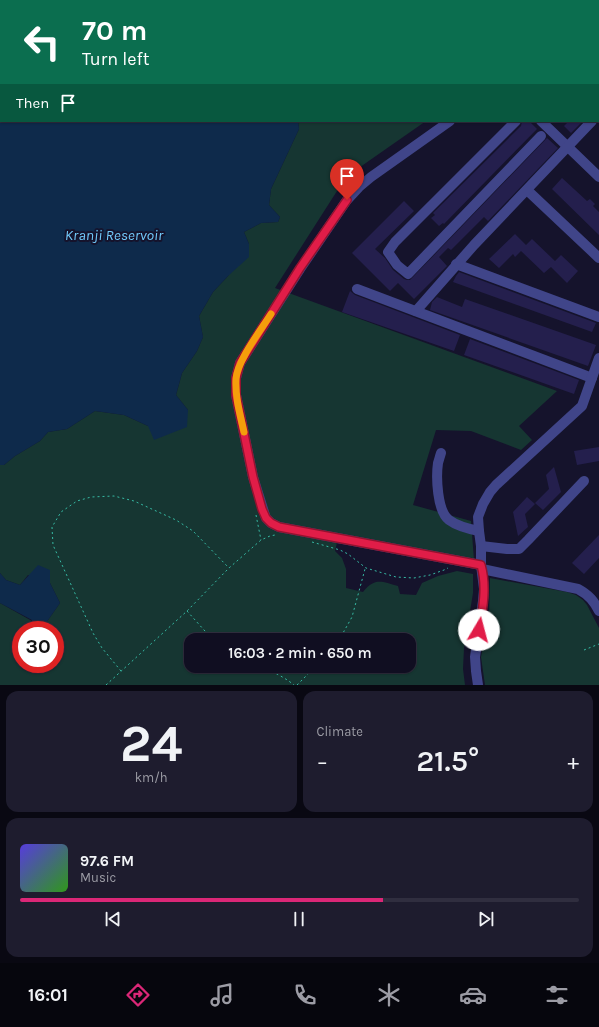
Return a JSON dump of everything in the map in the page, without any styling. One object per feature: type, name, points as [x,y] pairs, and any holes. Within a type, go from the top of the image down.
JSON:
[{"type":"street","points":[[449,122],[371,177],[347,200],[300,268],[240,363],[236,378],[236,395],[253,477],[262,509],[266,518],[271,523],[279,527],[482,567],[578,590],[584,592],[594,601],[599,611]]},
{"type":"street","points":[[515,122],[395,242],[388,252],[397,266],[408,274],[541,136]]},
{"type":"street","points":[[541,122],[599,177]]},
{"type":"street","points":[[416,311],[456,264],[591,122]]},
{"type":"street","points":[[527,190],[599,258]]},
{"type":"street","points":[[456,264],[599,317]]},
{"type":"street","points":[[357,289],[592,378]]},
{"type":"street","points":[[478,685],[475,657],[484,589],[478,517],[483,504],[496,485],[582,406],[599,358]]},
{"type":"street","points":[[441,454],[438,462],[438,496],[441,508],[448,519],[454,523],[479,531]]},
{"type":"street","points":[[481,546],[519,549],[584,481]]},
{"type":"path","points":[[121,672],[102,648],[93,633],[53,545],[52,527],[61,512],[77,501],[91,497],[114,496],[134,501],[176,520],[193,531],[229,568]]},
{"type":"path","points":[[254,510],[261,540]]},
{"type":"path","points":[[106,685],[187,611],[229,568],[261,540],[270,536],[278,535]]},
{"type":"path","points":[[309,542],[340,550],[348,554],[366,568],[396,577],[414,578],[430,575],[450,567]]},
{"type":"path","points":[[343,633],[352,617],[366,568]]},
{"type":"path","points":[[187,611],[207,633]]},
{"type":"path","points":[[584,650],[599,644]]},
{"type":"path","points":[[274,673],[285,678],[294,685]]},
{"type":"path","points":[[297,685],[309,673]]},
{"type":"green space","points":[[298,122],[425,122],[363,165],[348,178],[337,191],[275,288],[557,391],[519,426],[532,440],[521,450],[471,431],[436,430],[413,505],[471,521],[474,560],[339,534],[335,551],[342,558],[346,569],[346,588],[363,592],[367,587],[375,582],[383,582],[398,586],[400,594],[416,595],[422,583],[438,576],[457,571],[473,574],[473,593],[464,648],[463,669],[465,685],[0,685],[0,603],[32,621],[12,621],[12,673],[64,673],[64,621],[47,621],[60,603],[50,583],[28,575],[20,585],[6,580],[0,573],[0,465],[4,465],[15,456],[40,441],[48,432],[67,429],[95,411],[124,415],[148,426],[188,410],[176,395],[182,373],[197,351],[203,337],[199,316],[213,292],[228,276],[249,244],[244,232],[261,223],[278,222],[280,217],[269,205],[271,189],[299,129]]},
{"type":"green space","points":[[490,578],[567,592],[576,595],[583,600],[599,628],[599,685],[485,685],[481,657],[489,618]]},
{"type":"water","name":"Kranji Reservoir","points":[[0,122],[298,122],[299,129],[271,189],[269,205],[280,217],[278,222],[261,223],[244,232],[249,244],[249,257],[213,292],[199,316],[203,337],[197,351],[182,373],[176,395],[188,410],[187,427],[154,440],[148,426],[124,415],[95,411],[67,429],[48,432],[40,441],[15,456],[4,465],[0,465]]},
{"type":"water","points":[[38,565],[50,570],[50,583],[60,603],[47,621],[32,621],[0,603],[0,573],[6,580],[20,585]]},
{"type":"building","points":[[522,122],[530,122],[537,129],[444,224],[443,223],[439,226],[431,218],[435,215],[433,213],[521,126]]},
{"type":"building","points":[[568,122],[582,122],[571,133],[564,126]]},
{"type":"building","points":[[547,138],[558,148],[488,221],[484,217],[451,250],[448,248],[439,257],[447,266],[414,299],[398,283],[390,291],[352,253],[404,201],[414,211],[375,249],[385,258],[393,270],[404,279],[410,280]]},
{"type":"building","points":[[562,178],[587,201],[590,199],[595,204],[593,206],[599,212],[599,235],[552,189]]},
{"type":"building","points":[[515,234],[526,245],[532,239],[555,261],[561,255],[578,271],[567,283],[551,267],[544,273],[521,251],[515,257],[513,254],[499,268],[489,259]]},
{"type":"building","points":[[459,272],[596,323],[592,332],[453,282]]},
{"type":"building","points":[[350,291],[355,295],[460,335],[454,351],[342,312]]},
{"type":"building","points":[[437,297],[462,307],[465,299],[596,345],[588,366],[430,310],[432,302]]},
{"type":"building","points":[[470,339],[579,380],[574,394],[464,355]]},
{"type":"building","points":[[599,447],[599,461],[577,465],[574,451]]},
{"type":"building","points":[[554,467],[561,492],[543,510],[535,503],[549,489],[546,475]]},
{"type":"building","points":[[527,497],[535,504],[525,514],[528,527],[518,536],[513,512]]},
{"type":"building","points":[[599,535],[599,558],[584,574],[572,563]]},
{"type":"slow traffic","points":[[244,432],[236,395],[236,378],[240,363],[271,314]]},
{"type":"route","points":[[347,200],[300,268],[240,363],[236,378],[236,395],[253,477],[262,509],[266,518],[271,523],[279,527],[481,565],[484,589],[479,630]]}]
